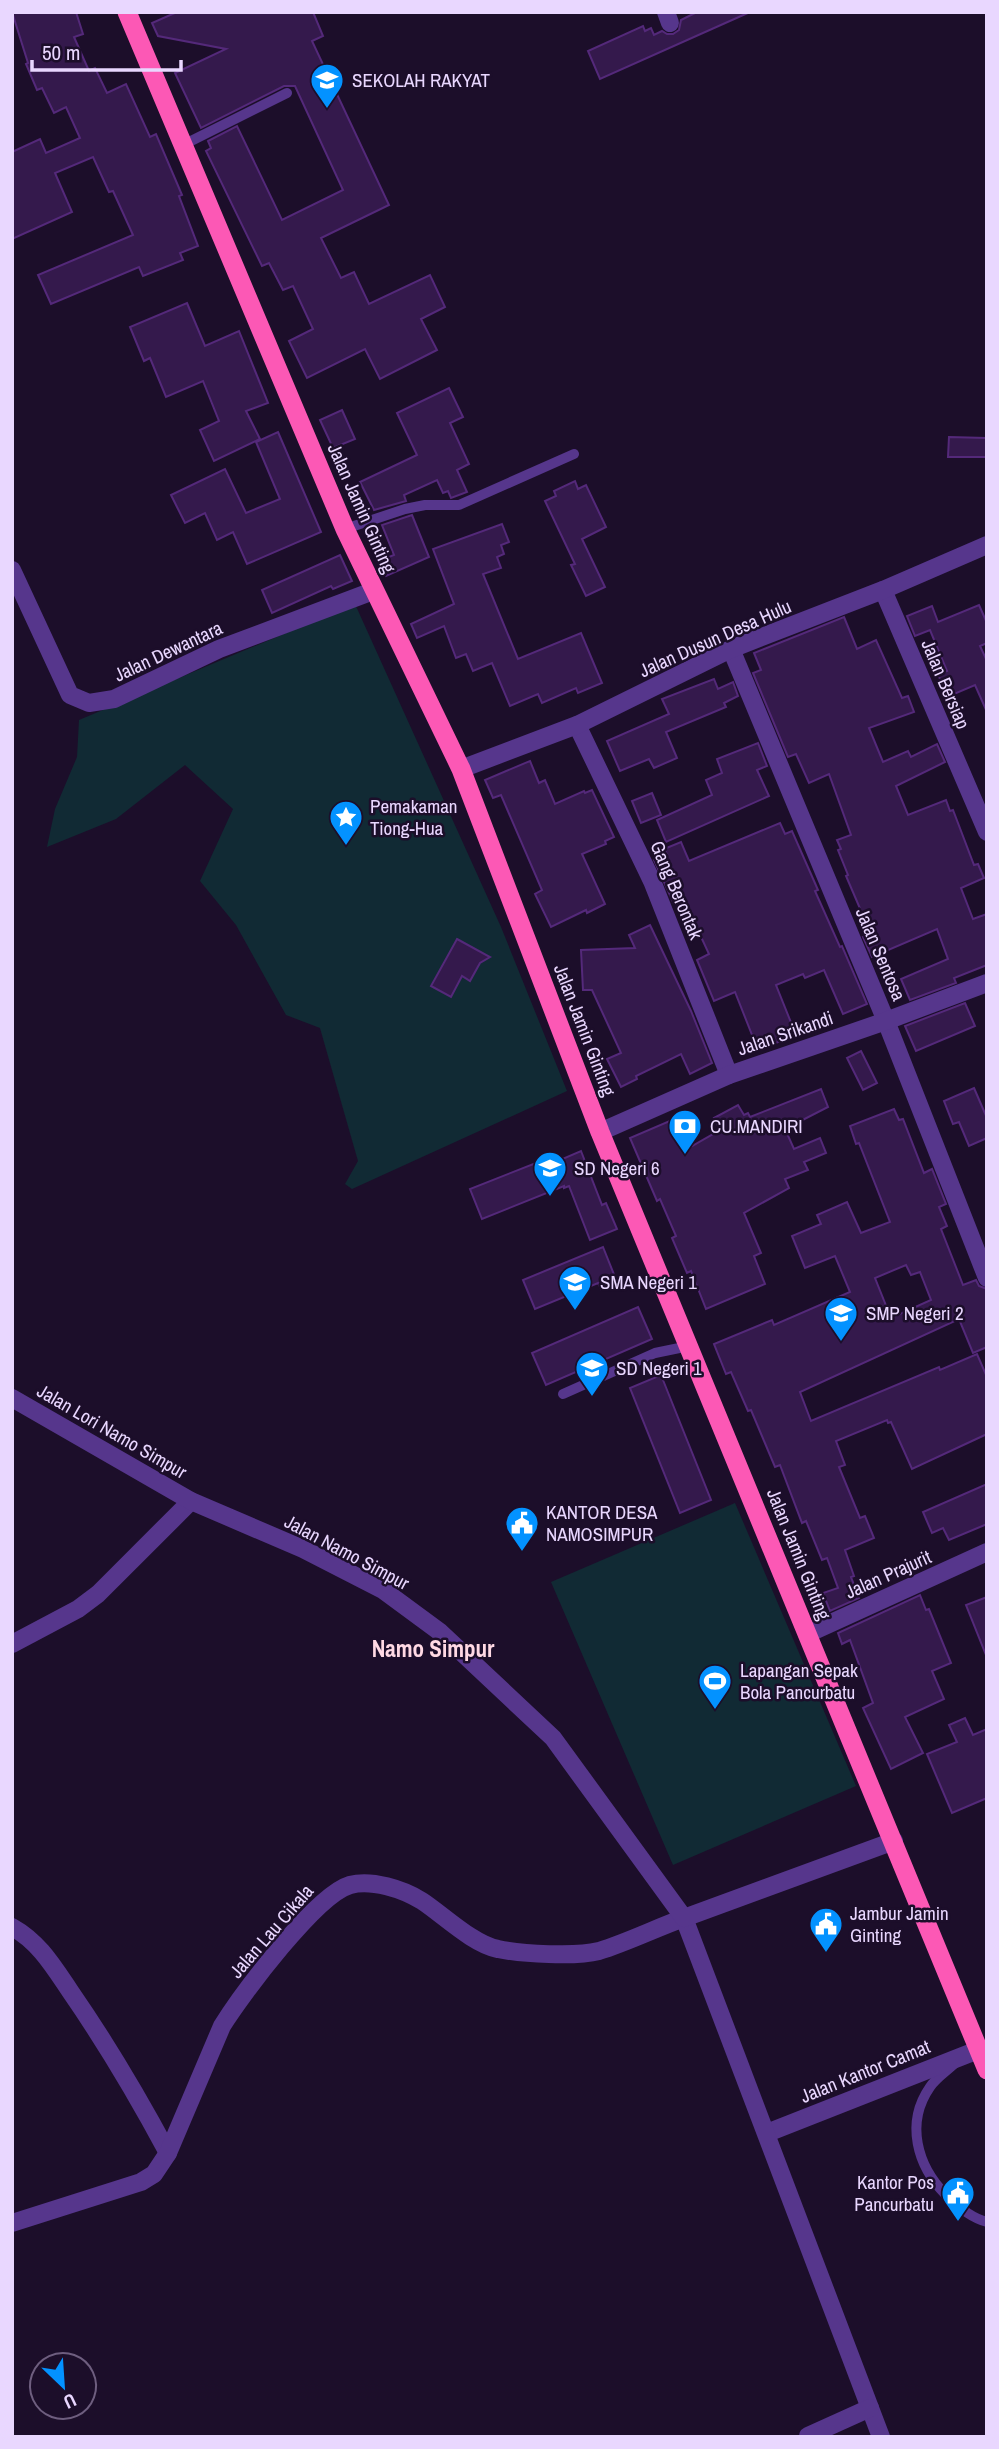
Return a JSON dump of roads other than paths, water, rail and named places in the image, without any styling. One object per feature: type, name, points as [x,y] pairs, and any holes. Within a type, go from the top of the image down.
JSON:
[{"type":"highway","name":"Jalan Jamin Ginting","points":[[127,12],[345,530],[461,769],[600,1132],[894,1841],[972,2052],[987,2070]]},
{"type":"street","name":"Jalan Dusun Desa Hulu","points":[[461,769],[577,725],[731,649],[883,590],[987,545]]},
{"type":"street","name":"Jalan Dewantara","points":[[12,570],[70,695],[89,703],[114,699],[219,649],[373,591]]},
{"type":"street","name":"Jalan Bersiap","points":[[883,590],[987,832]]},
{"type":"street","name":"Jalan Sentosa","points":[[731,649],[886,1021],[987,1278]]},
{"type":"street","name":"Gang Berontak","points":[[577,725],[652,881],[729,1075]]},
{"type":"street","name":"Jalan Srikandi","points":[[600,1132],[729,1075],[987,983]]},
{"type":"street","name":"Jalan Lori Namo Simpur","points":[[12,1398],[191,1501]]},
{"type":"street","points":[[12,1644],[78,1609],[98,1594],[191,1501]]},
{"type":"street","name":"Jalan Namo Simpur","points":[[191,1501],[303,1549],[383,1590],[440,1632],[553,1738],[684,1917],[881,2437]]},
{"type":"street","name":"Jalan Prajurit","points":[[807,1634],[987,1552]]},
{"type":"street","name":"Jalan Lau Cikala","points":[[12,2223],[154,2175],[168,2153],[222,2026],[232,2010],[268,1963],[333,1893],[358,1884],[390,1888],[421,1900],[488,1946],[497,1949],[578,1954],[598,1951],[894,1841]]},
{"type":"street","points":[[12,1927],[37,1944],[95,2026],[168,2153]]},
{"type":"street","name":"Jalan Kantor Camat","points":[[767,2133],[972,2052]]},
{"type":"street","points":[[808,2436],[870,2408]]},
{"type":"lane","points":[[183,145],[288,93]]},
{"type":"lane","points":[[345,530],[405,509],[425,505],[459,505],[575,454]]},
{"type":"lane","points":[[563,1394],[655,1353],[689,1346]]},
{"type":"lane","points":[[972,2052],[931,2085],[920,2112],[915,2133],[916,2145],[936,2185],[967,2214],[987,2222]]},
{"type":"place","name":"SEKOLAH RAKYAT","points":[[327,110]]},
{"type":"place","name":"Pemakaman Tiong-Hua","points":[[346,847]]},
{"type":"place","name":"CU.MANDIRI","points":[[685,1156]]},
{"type":"place","name":"SD Negeri 6","points":[[550,1198]]},
{"type":"place","name":"SMA Negeri 1","points":[[575,1312]]},
{"type":"place","name":"SMP Negeri 2","points":[[841,1343]]},
{"type":"place","name":"SD Negeri 1","points":[[592,1398]]},
{"type":"place","name":"KANTOR DESA NAMOSIMPUR","points":[[522,1553]]},
{"type":"place","name":"Lapangan Sepak Bola Pancurbatu","points":[[715,1711]]},
{"type":"place","name":"Jambur Jamin Ginting","points":[[826,1954]]},
{"type":"place","name":"Kantor Pos Pancurbatu","points":[[958,2223]]},
{"type":"district","name":"Namo Simpur","points":[[433,1648]]}]
